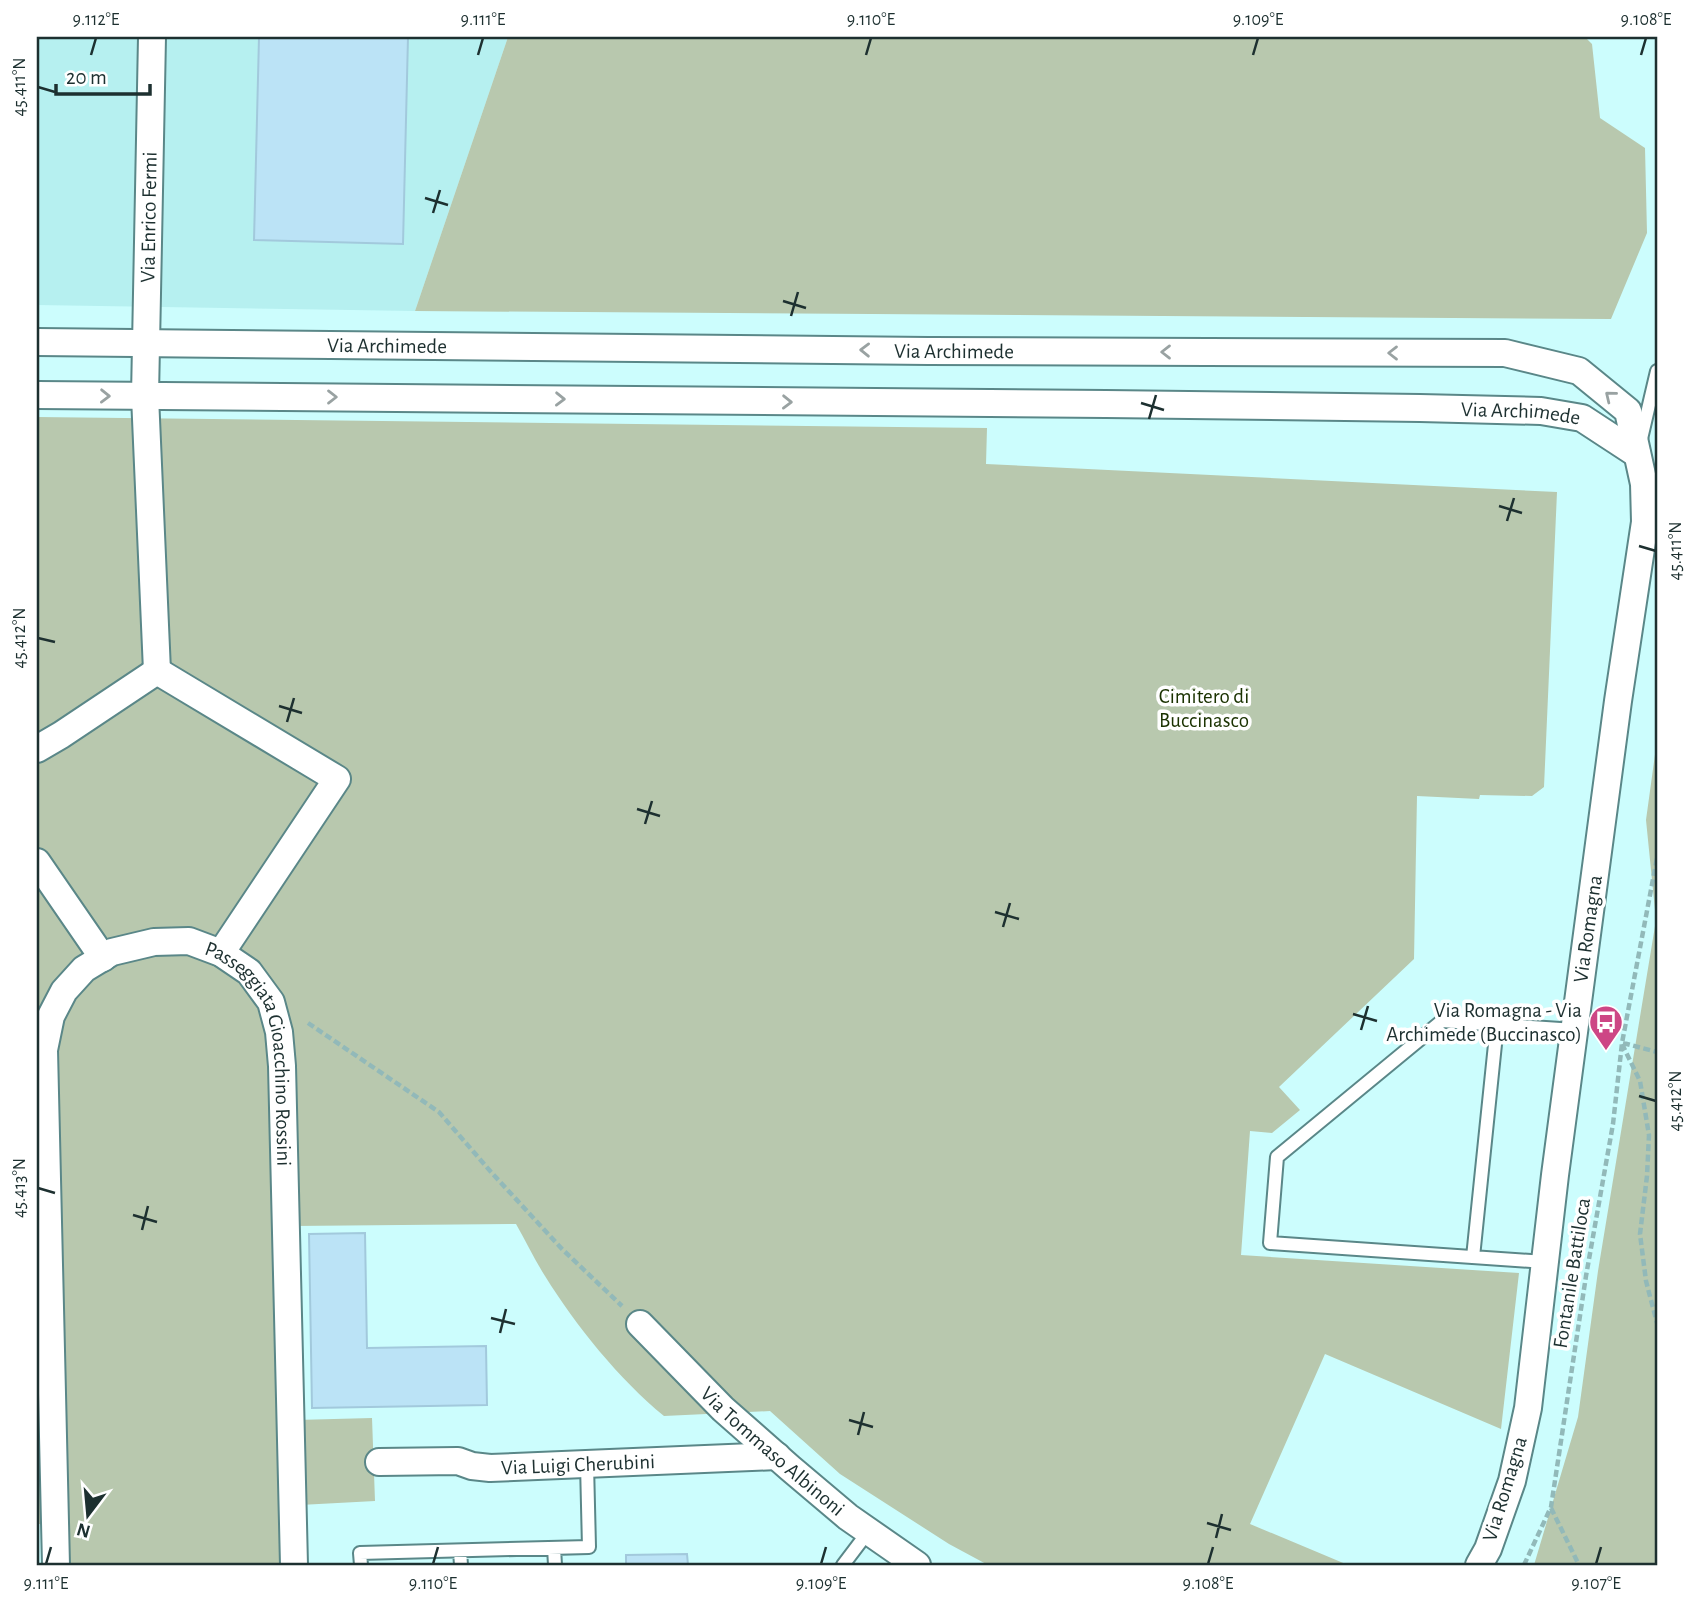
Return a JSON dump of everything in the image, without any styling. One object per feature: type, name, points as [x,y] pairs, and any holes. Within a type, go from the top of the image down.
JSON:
[{"type":"street","name":"Via Enrico Fermi","points":[[152,37],[145,396],[157,671]]},
{"type":"street","name":"Via Archimede","points":[[37,342],[1505,354],[1579,371],[1628,411],[1637,454]]},
{"type":"street","name":"Via Archimede","points":[[37,395],[1541,411],[1582,418],[1637,454]]},
{"type":"street","name":"Via Romagna","points":[[1479,1565],[1488,1549],[1512,1481],[1528,1408],[1574,1030],[1644,522],[1644,484],[1637,454]]},
{"type":"street","points":[[37,750],[157,671],[337,779],[221,953]]},
{"type":"street","points":[[37,862],[103,958]]},
{"type":"street","name":"Passeggiata Gioacchino Rossini","points":[[56,1565],[46,1475],[44,1050],[51,1016],[64,991],[84,969],[112,952],[154,942],[190,941],[221,953],[249,972],[271,1002],[279,1032],[282,1066],[293,1565]]},
{"type":"street","name":"Via Tommaso Albinoni","points":[[640,1324],[723,1409],[776,1456],[848,1517],[917,1565]]},
{"type":"street","name":"Via Luigi Cherubini","points":[[379,1462],[458,1461],[490,1468],[776,1456]]},
{"type":"lane","points":[[1637,454],[1657,371]]},
{"type":"lane","points":[[1545,1262],[1270,1243],[1277,1157],[1442,1021],[1574,1030]]},
{"type":"lane","points":[[1473,1257],[1497,1024]]},
{"type":"lane","points":[[361,1565],[360,1553],[589,1547],[587,1464]]},
{"type":"lane","points":[[843,1565],[868,1532]]},
{"type":"lane","points":[[554,1548],[555,1565]]},
{"type":"lane","points":[[460,1551],[461,1565]]},
{"type":"path","name":"Fontanile Battiloca","points":[[1524,1565],[1551,1507],[1586,1276],[1613,1124],[1622,1043],[1657,858]]},
{"type":"path","points":[[265,994],[439,1112],[562,1249],[640,1324]]},
{"type":"path","points":[[1622,1043],[1657,1052]]},
{"type":"path","points":[[1622,1043],[1640,1082],[1649,1135],[1640,1234],[1646,1281],[1657,1323]]},
{"type":"path","points":[[1551,1507],[1579,1565]]},
{"type":"shaded area","points":[[37,37],[508,37],[415,311],[37,305]]},
{"type":"green space","points":[[508,37],[1585,37],[1592,44],[1600,118],[1645,148],[1647,233],[1611,319],[415,311]]},
{"type":"green space","name":"Cimitero di Buccinasco","points":[[37,417],[987,428],[986,464],[1557,492],[1544,787],[1532,796],[1480,795],[1479,799],[1417,796],[1414,959],[1279,1087],[1300,1110],[1272,1133],[1250,1131],[1241,1255],[1519,1273],[1501,1429],[1325,1354],[1250,1524],[1348,1565],[988,1565],[949,1544],[840,1474],[770,1411],[664,1416],[631,1386],[584,1333],[545,1276],[516,1224],[293,1226],[296,1420],[372,1418],[375,1501],[300,1505],[301,1565],[46,1565],[44,1524],[37,1524],[37,1436],[43,1436],[37,1070]]},
{"type":"green space","points":[[1657,740],[1657,1565],[1534,1565],[1578,1417],[1598,1271],[1656,920],[1646,820]]},
{"type":"building","points":[[259,37],[408,37],[403,244],[254,240]]},
{"type":"building","points":[[365,1233],[367,1348],[486,1346],[487,1405],[312,1408],[309,1234]]},
{"type":"building","points":[[687,1554],[688,1565],[626,1565],[626,1555]]},
{"type":"place","name":"Via Romagna - Via Archimede (Buccinasco)","points":[[1606,1052]]}]
